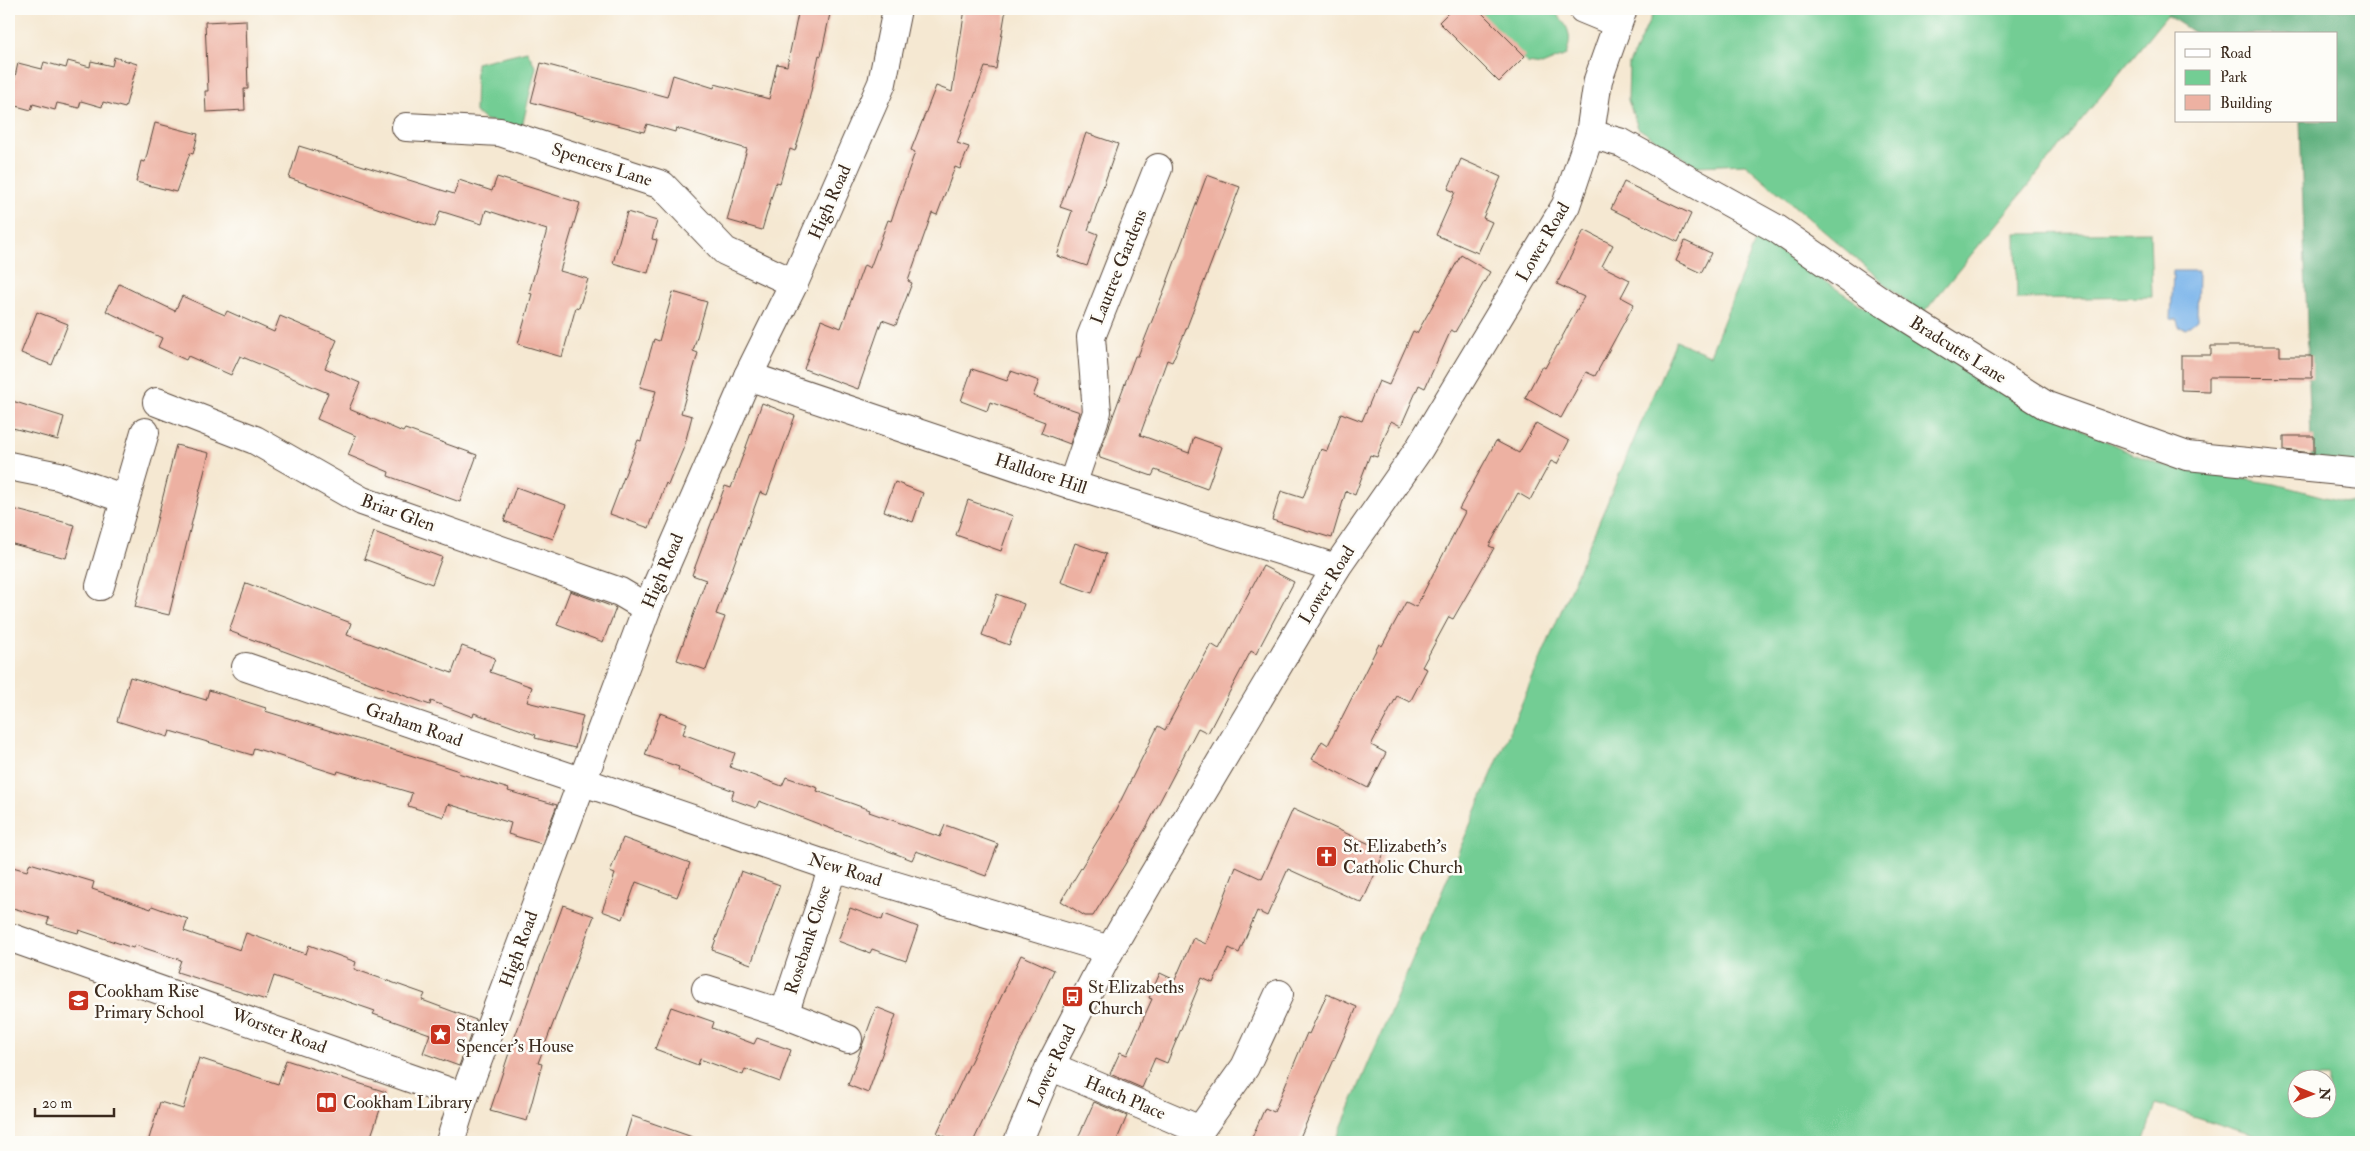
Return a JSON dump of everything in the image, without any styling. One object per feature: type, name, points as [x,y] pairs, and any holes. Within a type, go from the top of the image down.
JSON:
[{"type":"street","name":"High Road","points":[[450,1142],[464,1097],[647,608],[748,376],[794,283],[882,83],[897,9]]},
{"type":"street","points":[[1583,9],[1620,16]]},
{"type":"street","name":"Lower Road","points":[[1018,1142],[1050,1066],[1110,950],[1336,568],[1420,450],[1566,205],[1590,134],[1598,80],[1620,16]]},
{"type":"street","name":"Spencers Lane","points":[[406,127],[500,132],[662,185],[725,252],[794,283]]},
{"type":"street","name":"Bradcutts Lane","points":[[1590,134],[1622,143],[1777,229],[1887,305],[2047,406],[2187,456],[2361,473]]},
{"type":"street","name":"Lautree Gardens","points":[[1072,485],[1097,412],[1091,337],[1158,168]]},
{"type":"street","name":"Halldore Hill","points":[[748,376],[1072,485],[1336,568]]},
{"type":"street","name":"Briar Glen","points":[[157,402],[255,440],[362,501],[620,592],[647,608]]},
{"type":"street","points":[[100,586],[145,432]]},
{"type":"street","points":[[9,466],[59,476],[125,498]]},
{"type":"street","name":"Graham Road","points":[[246,667],[582,783]]},
{"type":"street","name":"New Road","points":[[582,783],[833,867],[1110,950]]},
{"type":"street","name":"Rosebank Close","points":[[784,1014],[833,867]]},
{"type":"street","name":"Worster Road","points":[[9,937],[464,1097]]},
{"type":"street","name":"Rosebank Close","points":[[706,989],[784,1014],[848,1039]]},
{"type":"street","name":"Hatch Place","points":[[1050,1066],[1199,1136],[1245,1067],[1279,994]]},
{"type":"green space","points":[[1474,9],[1551,9],[1568,29],[1569,41],[1566,55],[1542,65],[1527,63]]},
{"type":"green space","points":[[1655,9],[2172,9],[1922,315],[1745,164],[1696,166],[1638,128],[1628,100],[1629,64]]},
{"type":"green space","points":[[2172,9],[2361,9],[2361,471],[2312,470],[2300,122],[2338,122],[2338,32],[2193,32],[2167,15]]},
{"type":"green space","points":[[527,51],[536,67],[522,127],[485,120],[475,112],[476,63]]},
{"type":"green space","points":[[2150,232],[2152,297],[2017,299],[2016,234]]},
{"type":"green space","points":[[1757,237],[1867,309],[2057,417],[2133,454],[2167,467],[2275,484],[2348,503],[2361,499],[2361,1142],[2275,1142],[2156,1104],[2143,1142],[1335,1142],[1676,341],[1710,355]]},
{"type":"water","points":[[2173,271],[2198,271],[2197,320],[2186,329],[2179,327],[2177,320],[2171,319]]},
{"type":"building","points":[[799,9],[831,9],[821,56],[819,55],[805,118],[795,151],[790,149],[780,183],[776,182],[762,230],[727,220],[747,149],[676,128],[675,132],[647,124],[644,132],[531,102],[541,63],[667,97],[673,75],[714,88],[715,84],[769,99],[777,64],[787,66]]},
{"type":"building","points":[[965,9],[1006,9],[996,69],[985,67],[957,143],[969,147],[960,169],[955,167],[937,215],[932,213],[908,281],[912,283],[896,325],[882,320],[858,389],[804,369],[821,320],[841,328],[864,265],[870,268],[888,220],[891,221],[915,152],[911,150],[936,86],[952,92]]},
{"type":"building","points":[[1452,9],[1478,9],[1525,56],[1499,82],[1439,22]]},
{"type":"building","points":[[246,20],[248,89],[244,89],[245,110],[206,112],[205,91],[208,91],[205,22]]},
{"type":"building","points":[[114,57],[137,64],[125,108],[103,102],[102,107],[81,101],[79,108],[57,103],[55,110],[33,104],[31,110],[9,104],[18,63],[42,69],[44,62],[66,68],[68,61],[90,67],[91,61],[112,66]]},
{"type":"building","points":[[155,123],[198,134],[193,154],[190,153],[176,192],[136,182],[141,161],[145,162]]},
{"type":"building","points":[[1086,133],[1118,144],[1088,230],[1098,234],[1087,266],[1057,256],[1072,211],[1060,207]]},
{"type":"building","points":[[299,146],[454,194],[459,180],[492,191],[497,177],[580,203],[560,271],[588,279],[579,308],[576,307],[562,357],[518,344],[532,294],[529,293],[547,230],[486,210],[482,224],[440,211],[435,227],[383,210],[289,178]]},
{"type":"building","points":[[1461,159],[1501,177],[1483,218],[1492,222],[1478,253],[1436,235],[1455,192],[1448,189]]},
{"type":"building","points":[[1207,175],[1240,187],[1185,332],[1172,362],[1167,360],[1140,435],[1189,453],[1194,437],[1222,447],[1207,489],[1155,470],[1152,476],[1100,458],[1099,454],[1135,356],[1138,356]]},
{"type":"building","points":[[1624,182],[1691,214],[1678,242],[1611,209]]},
{"type":"building","points":[[627,212],[657,221],[652,239],[657,240],[648,273],[613,263]]},
{"type":"building","points":[[1584,230],[1613,245],[1602,266],[1630,280],[1621,297],[1634,304],[1595,376],[1586,372],[1561,418],[1525,398],[1542,366],[1545,368],[1584,297],[1557,284]]},
{"type":"building","points":[[1685,241],[1711,253],[1701,273],[1676,261]]},
{"type":"building","points":[[1461,255],[1490,272],[1455,332],[1451,330],[1425,388],[1419,385],[1401,426],[1391,421],[1377,457],[1370,455],[1355,495],[1346,491],[1332,538],[1272,520],[1281,491],[1303,498],[1321,449],[1327,451],[1341,413],[1362,421],[1379,381],[1389,385],[1413,331],[1417,333]]},
{"type":"building","points":[[119,284],[175,311],[182,296],[225,315],[227,311],[274,332],[280,316],[337,340],[325,368],[360,383],[349,409],[403,432],[405,429],[477,455],[460,502],[388,476],[389,472],[348,455],[356,436],[317,419],[328,393],[240,356],[231,375],[188,356],[186,360],[158,347],[162,338],[106,311]]},
{"type":"building","points":[[673,292],[707,302],[693,351],[698,353],[681,413],[692,416],[684,447],[668,485],[666,483],[649,528],[610,514],[638,440],[641,441],[656,391],[640,387],[654,339],[659,341]]},
{"type":"building","points":[[37,312],[68,324],[52,365],[21,353]]},
{"type":"building","points":[[2211,346],[2280,346],[2280,356],[2312,356],[2312,378],[2209,377],[2209,391],[2181,390],[2181,355],[2211,355]]},
{"type":"building","points":[[972,369],[1007,381],[1011,371],[1039,381],[1033,396],[1080,412],[1070,444],[1041,433],[1045,422],[990,402],[987,411],[961,401]]},
{"type":"building","points":[[9,400],[64,417],[58,440],[9,427]]},
{"type":"building","points":[[762,403],[795,416],[767,495],[760,492],[716,614],[725,617],[706,670],[677,660],[706,580],[692,575],[725,486],[731,488]]},
{"type":"building","points":[[1536,423],[1569,441],[1557,464],[1551,461],[1530,500],[1518,493],[1489,546],[1494,548],[1453,619],[1449,617],[1422,667],[1427,669],[1410,702],[1397,696],[1371,745],[1386,753],[1368,788],[1312,759],[1322,741],[1328,745],[1379,644],[1382,646],[1406,602],[1416,607],[1465,512],[1459,509],[1496,441],[1519,453]]},
{"type":"building","points":[[2284,436],[2314,436],[2314,453],[2284,450]]},
{"type":"building","points":[[176,445],[209,453],[169,615],[135,607]]},
{"type":"building","points":[[895,482],[923,493],[913,522],[884,511]]},
{"type":"building","points":[[516,487],[566,505],[553,539],[504,521]]},
{"type":"building","points":[[968,500],[1013,516],[1001,551],[956,535]]},
{"type":"building","points":[[9,508],[75,525],[66,558],[9,543]]},
{"type":"building","points":[[374,532],[442,557],[432,584],[364,559]]},
{"type":"building","points":[[1075,543],[1106,554],[1092,593],[1061,582]]},
{"type":"building","points":[[1263,566],[1294,582],[1256,654],[1251,651],[1208,733],[1198,728],[1124,866],[1093,916],[1085,916],[1061,901],[1115,812],[1158,726],[1165,730],[1211,644],[1219,649]]},
{"type":"building","points":[[246,583],[351,623],[347,635],[452,673],[462,646],[495,658],[490,672],[532,687],[527,702],[583,716],[575,748],[535,738],[536,735],[474,713],[473,717],[431,701],[430,705],[229,631]]},
{"type":"building","points":[[570,591],[616,608],[603,642],[557,625]]},
{"type":"building","points":[[997,594],[1024,604],[1009,645],[982,635]]},
{"type":"building","points":[[130,677],[206,700],[209,690],[266,708],[265,711],[410,755],[509,789],[508,791],[557,805],[542,844],[508,834],[511,823],[448,804],[444,817],[408,806],[412,793],[338,771],[337,774],[254,748],[252,755],[170,731],[168,737],[117,721]]},
{"type":"building","points":[[660,713],[687,723],[683,734],[735,753],[730,767],[782,786],[786,777],[818,788],[817,791],[870,810],[869,812],[940,837],[945,825],[998,844],[986,876],[916,851],[912,860],[759,801],[756,808],[731,799],[734,791],[678,770],[679,767],[645,755]]},
{"type":"building","points":[[1293,809],[1385,851],[1362,903],[1288,869],[1267,916],[1257,911],[1239,953],[1229,948],[1213,983],[1202,978],[1167,1063],[1155,1058],[1142,1088],[1110,1074],[1120,1052],[1127,1055],[1152,999],[1149,998],[1160,973],[1175,980],[1193,938],[1206,944],[1236,867],[1262,879]]},
{"type":"building","points":[[623,838],[690,863],[677,897],[636,882],[623,919],[602,911],[615,874],[610,872]]},
{"type":"building","points":[[30,863],[94,882],[92,889],[151,909],[152,906],[188,919],[184,931],[240,950],[246,933],[306,954],[309,945],[356,962],[354,969],[425,994],[422,1000],[476,1020],[459,1066],[423,1053],[430,1034],[373,1014],[375,1011],[274,976],[266,1000],[177,972],[181,960],[135,945],[133,948],[79,930],[78,933],[47,924],[49,918],[9,907],[9,866],[27,871]]},
{"type":"building","points":[[741,871],[780,885],[751,964],[712,950]]},
{"type":"building","points":[[563,905],[594,916],[538,1063],[542,1064],[527,1121],[490,1111],[510,1050]]},
{"type":"building","points":[[850,908],[882,920],[884,914],[918,927],[906,961],[872,949],[870,953],[838,941]]},
{"type":"building","points":[[1021,955],[1054,970],[973,1142],[957,1142],[937,1133]]},
{"type":"building","points":[[1327,994],[1357,1007],[1298,1142],[1250,1142],[1265,1108],[1274,1112],[1307,1033],[1309,1034]]},
{"type":"building","points":[[671,1007],[714,1022],[712,1028],[754,1044],[757,1038],[791,1050],[780,1082],[745,1069],[743,1075],[700,1059],[698,1065],[655,1049]]},
{"type":"building","points":[[876,1007],[896,1015],[868,1093],[848,1085]]},
{"type":"building","points":[[199,1058],[278,1084],[286,1060],[386,1092],[369,1142],[148,1142],[160,1102],[183,1109]]},
{"type":"building","points":[[1094,1102],[1127,1116],[1116,1142],[1076,1142]]},
{"type":"building","points":[[632,1116],[698,1139],[697,1142],[624,1142]]},
{"type":"place","name":"St. Elizabeth's Catholic Church","points":[[1327,856]]},
{"type":"place","name":"St Elizabeths Church","points":[[1072,997]]},
{"type":"place","name":"Cookham Rise Primary School","points":[[78,1001]]},
{"type":"place","name":"Stanley Spencer's House","points":[[440,1035]]},
{"type":"place","name":"Cookham Library","points":[[327,1102]]}]
